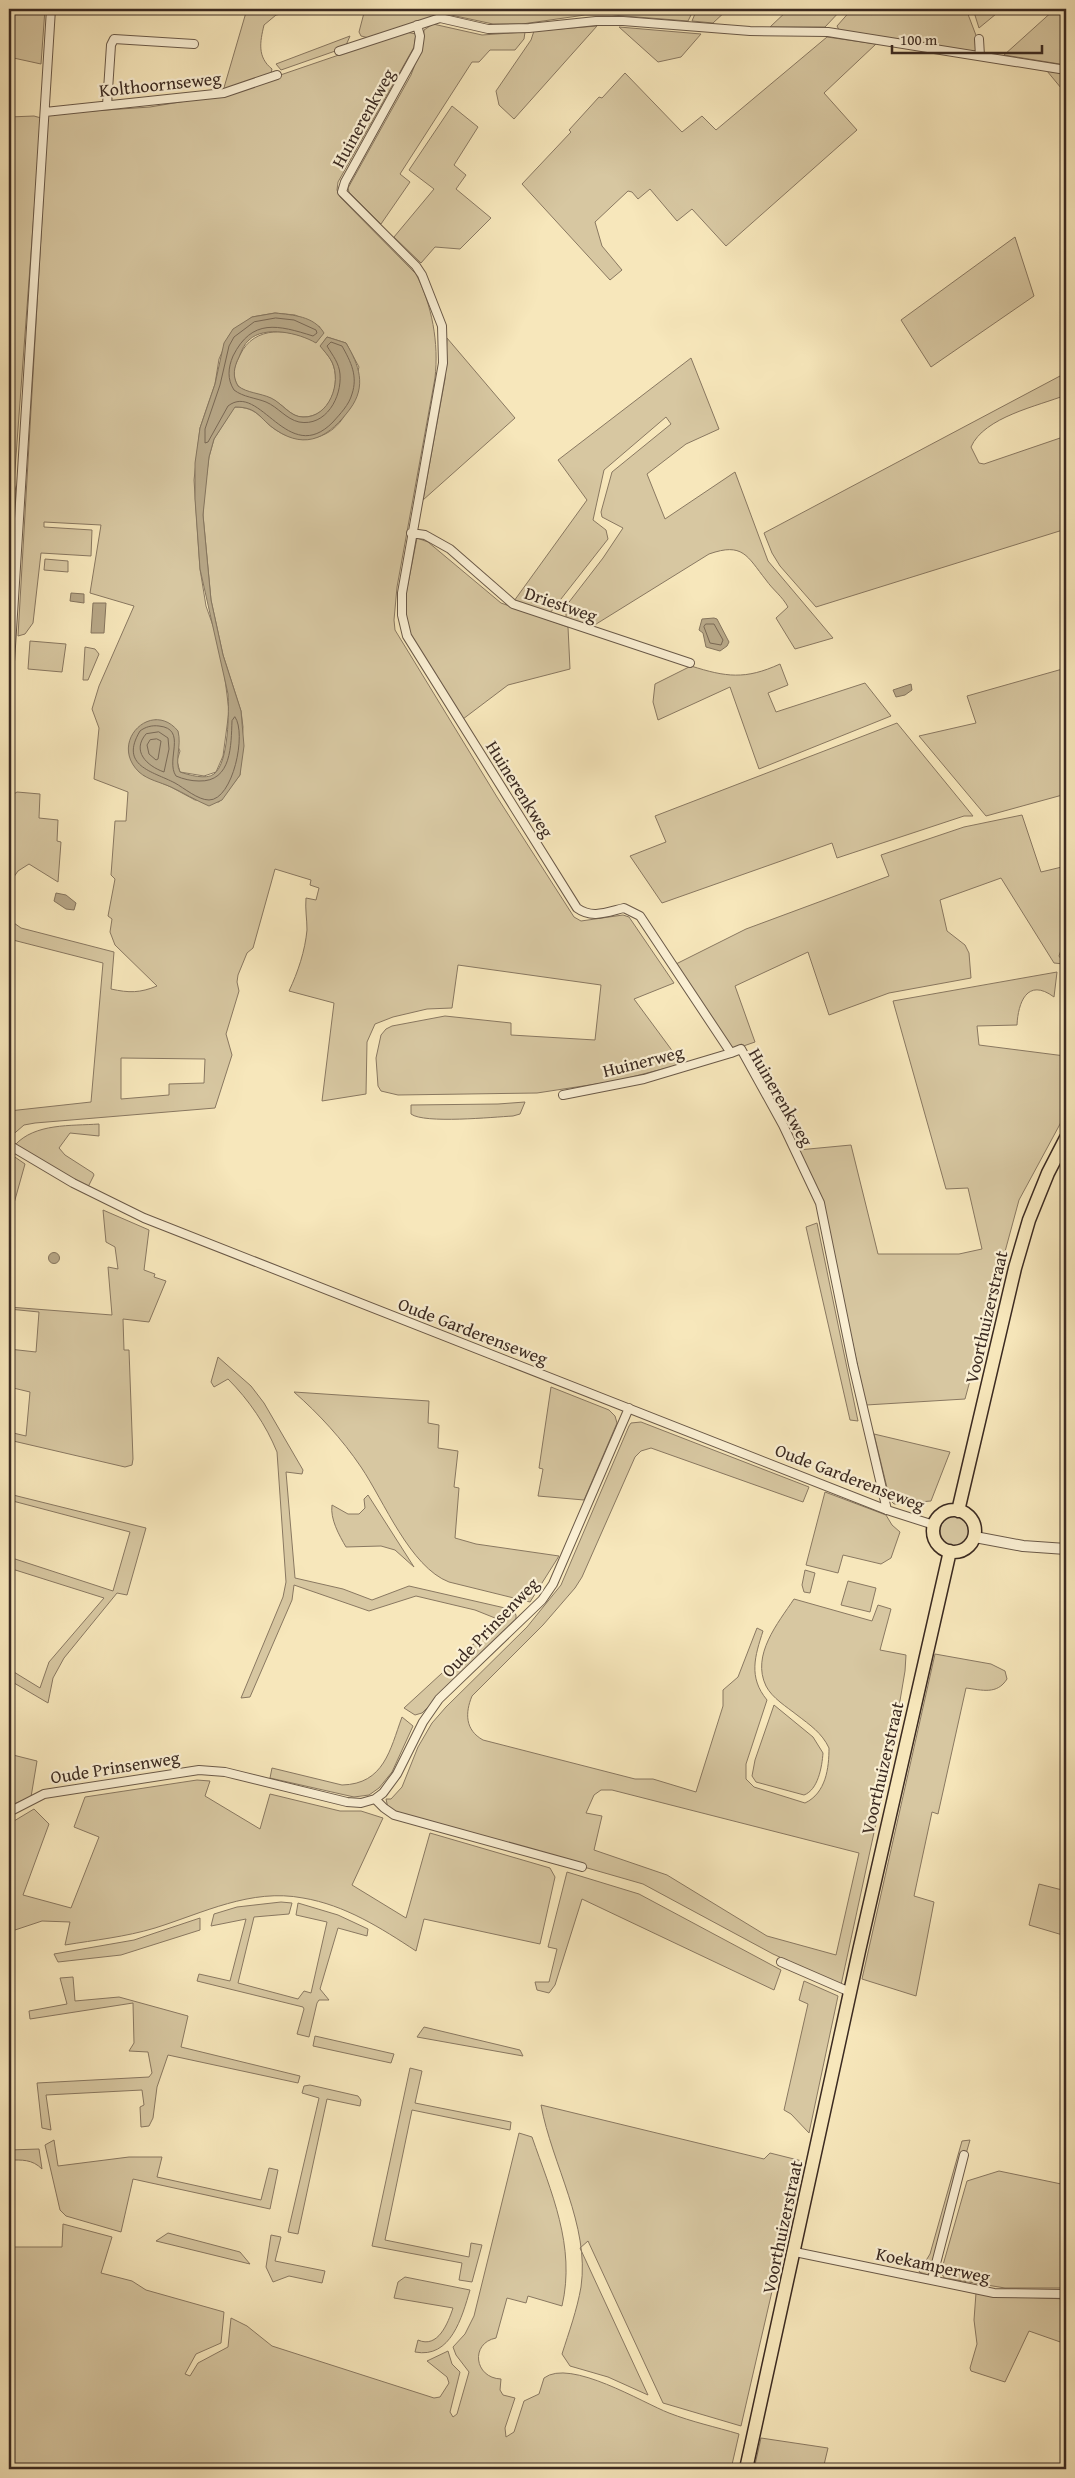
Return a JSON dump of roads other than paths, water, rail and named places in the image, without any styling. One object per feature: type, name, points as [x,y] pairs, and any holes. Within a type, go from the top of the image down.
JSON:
[{"type":"main road","name":"Voorthuizerstraat","points":[[958,1511],[1014,1268],[1029,1220],[1048,1173],[1066,1138]]},
{"type":"main road","points":[[958,1511],[971,1518],[975,1527],[975,1537],[970,1545],[963,1550],[950,1552],[938,1544],[934,1525],[944,1513],[958,1511]]},
{"type":"main road","name":"Voorthuizerstraat","points":[[746,2469],[795,2252],[850,1992],[950,1552]]},
{"type":"street","points":[[9,678],[52,9]]},
{"type":"street","points":[[339,51],[440,18],[488,29],[611,21],[750,31],[828,32],[1066,70]]},
{"type":"street","name":"Huinerenkweg","points":[[417,25],[420,36],[418,50],[345,182],[342,192],[416,266],[428,285],[442,326],[443,363],[411,532],[402,593],[402,615],[407,636],[577,908],[586,914],[596,915],[624,908],[633,910],[640,916],[731,1053],[741,1049],[783,1125],[820,1203],[853,1365],[887,1510]]},
{"type":"street","points":[[107,105],[111,45],[114,39],[194,44]]},
{"type":"street","points":[[979,39],[980,56]]},
{"type":"street","name":"Kolthoornseweg","points":[[44,112],[224,93],[277,75]]},
{"type":"street","name":"Driestweg","points":[[411,532],[424,535],[450,549],[512,604],[690,663]]},
{"type":"street","name":"Huinerweg","points":[[563,1094],[644,1079],[731,1053]]},
{"type":"street","name":"Oude Garderenseweg","points":[[9,1146],[73,1183],[144,1218],[887,1510],[934,1525]]},
{"type":"street","name":"Oude Prinsenweg","points":[[9,1812],[44,1794],[199,1770],[225,1772],[347,1802],[362,1803],[376,1799],[389,1786],[424,1722],[439,1699],[523,1620],[553,1584],[629,1408]]},
{"type":"street","points":[[975,1537],[1023,1546],[1066,1549]]},
{"type":"street","points":[[376,1799],[394,1815],[582,1867]]},
{"type":"street","points":[[781,1962],[850,1992]]},
{"type":"street","points":[[932,2279],[964,2155]]},
{"type":"street","name":"Koekamperweg","points":[[795,2252],[994,2293],[1066,2294]]},
{"type":"water","points":[[275,313],[302,317],[315,323],[324,333],[316,343],[301,336],[282,332],[256,335],[246,344],[236,364],[234,375],[238,386],[271,398],[294,415],[312,416],[320,412],[331,398],[335,380],[335,370],[332,362],[320,346],[327,337],[346,343],[357,367],[360,384],[350,409],[334,427],[317,438],[308,440],[287,436],[270,426],[254,411],[235,407],[214,439],[209,457],[203,515],[211,600],[223,655],[241,711],[244,746],[240,775],[222,800],[209,806],[143,775],[131,760],[128,748],[131,737],[137,728],[146,722],[157,720],[168,722],[178,731],[178,768],[180,772],[197,776],[211,776],[219,768],[223,759],[227,736],[228,694],[200,569],[195,499],[195,463],[200,428],[215,384],[224,343],[233,329],[252,317]]},
{"type":"water","points":[[71,593],[84,594],[84,603],[70,601]]},
{"type":"water","points":[[93,603],[106,603],[104,633],[91,633]]},
{"type":"water","points":[[702,619],[717,619],[729,642],[720,651],[706,647],[703,633],[699,630]]},
{"type":"water","points":[[911,684],[912,690],[905,695],[896,697],[893,690]]},
{"type":"water","points":[[56,893],[66,895],[76,903],[74,910],[66,909],[54,901]]},
{"type":"water","points":[[54,1252],[60,1258],[54,1264],[48,1258]]}]
